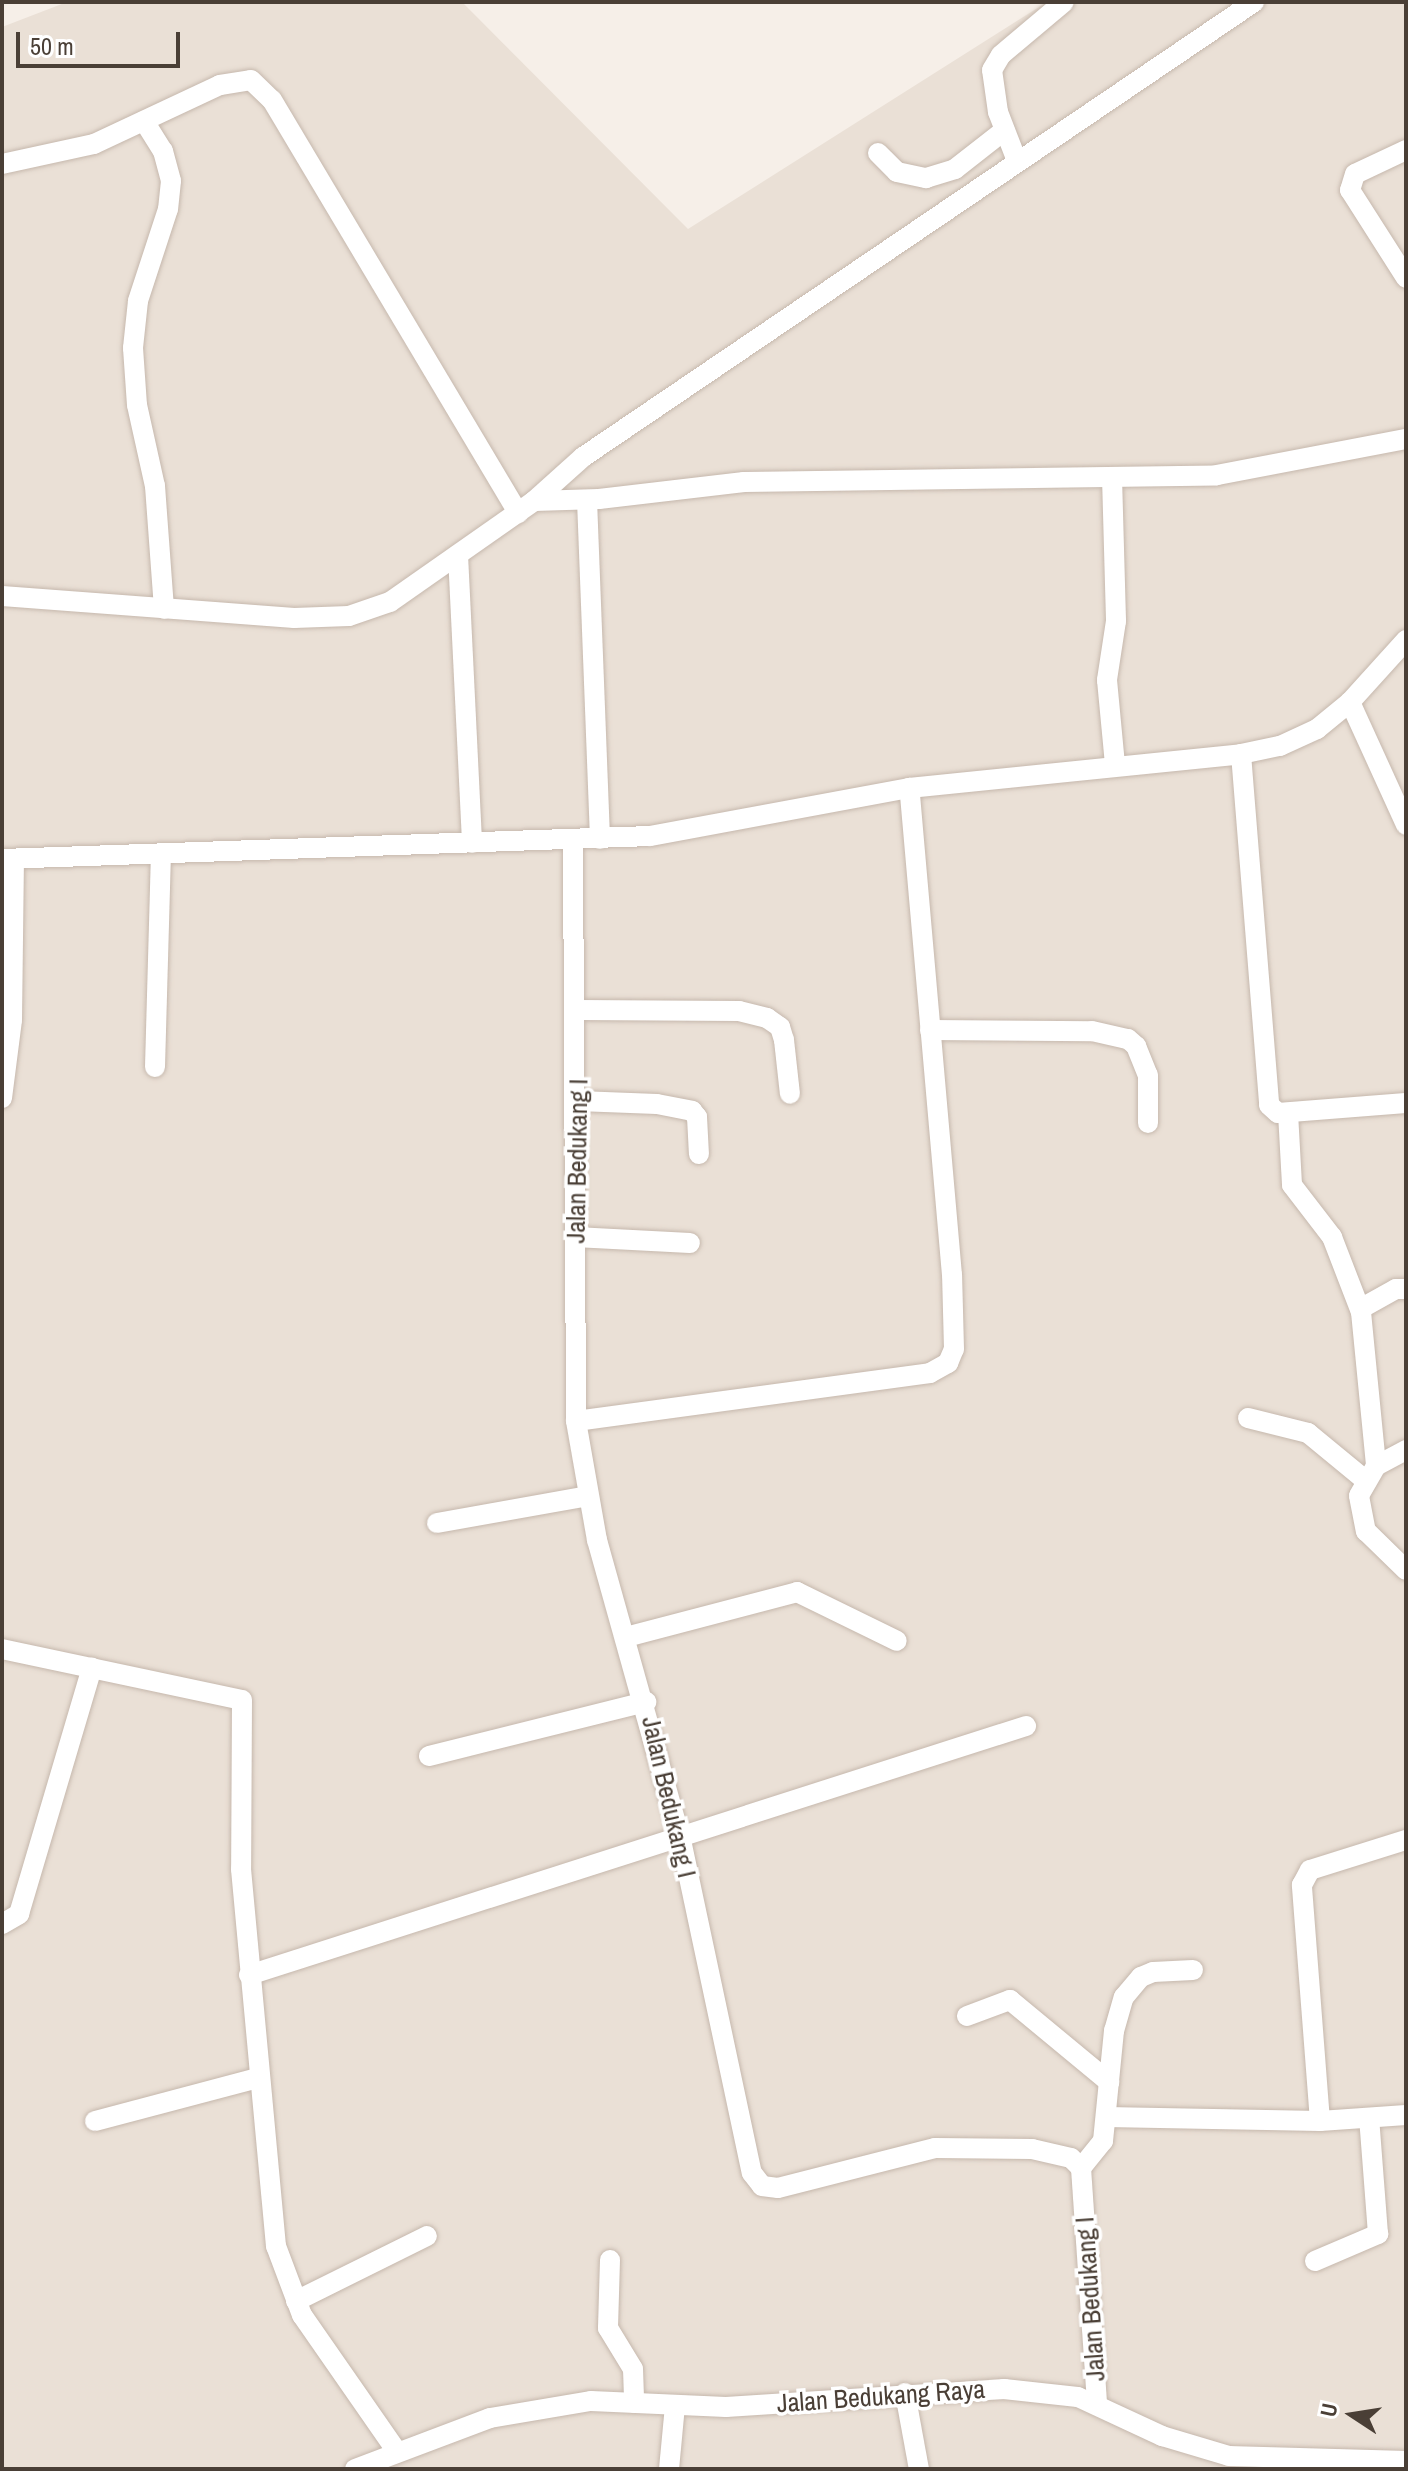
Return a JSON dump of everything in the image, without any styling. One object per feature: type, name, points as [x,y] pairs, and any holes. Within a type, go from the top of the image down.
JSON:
[{"type":"street","points":[[1017,161],[993,85],[995,63],[1064,2]]},
{"type":"street","points":[[2,596],[294,618],[349,616],[402,596],[526,507],[583,457],[1254,2]]},
{"type":"street","points":[[2,164],[94,144],[234,80],[251,80],[264,89],[526,507]]},
{"type":"street","points":[[144,121],[163,151],[171,181],[168,209],[138,301],[133,348],[137,405],[155,486],[164,609]]},
{"type":"street","points":[[878,153],[897,172],[926,178],[955,169],[1005,130]]},
{"type":"street","points":[[1406,150],[1355,174],[1350,190],[1406,278]]},
{"type":"street","points":[[526,507],[744,482],[1232,474],[1406,439]]},
{"type":"street","points":[[1112,477],[1116,621],[1107,680],[1115,765]]},
{"type":"street","points":[[587,500],[600,839]]},
{"type":"street","points":[[458,555],[472,843]]},
{"type":"street","points":[[2,1098],[12,1020],[8,859],[600,839],[709,829],[909,788],[1241,754],[1305,736],[1350,702],[1406,640]]},
{"type":"street","points":[[1350,702],[1406,825]]},
{"type":"street","points":[[1241,754],[1269,1105],[1274,1111],[1288,1113],[1406,1103]]},
{"type":"street","points":[[576,1421],[930,1373],[948,1363],[954,1349],[952,1275],[909,788]]},
{"type":"street","name":"Jalan Bedukang I","points":[[573,841],[578,1010],[576,1421],[588,1496],[681,1840],[752,2173],[762,2186],[778,2188],[944,2148],[1032,2149],[1071,2158],[1081,2168],[1097,2403]]},
{"type":"street","points":[[155,1067],[161,853]]},
{"type":"street","points":[[578,1010],[739,1011],[767,1018],[780,1027],[784,1040],[790,1094]]},
{"type":"street","points":[[930,1030],[1092,1031],[1128,1039],[1136,1046],[1148,1075],[1148,1123]]},
{"type":"street","points":[[578,1101],[657,1104],[692,1111],[697,1117],[699,1154]]},
{"type":"street","points":[[1288,1113],[1292,1185],[1332,1237],[1360,1309],[1368,1347],[1370,1473],[1359,1496],[1366,1531],[1406,1570]]},
{"type":"street","points":[[575,1237],[690,1243]]},
{"type":"street","points":[[1360,1309],[1396,1289],[1406,1289]]},
{"type":"street","points":[[1248,1418],[1308,1433],[1370,1473]]},
{"type":"street","points":[[1370,1473],[1406,1450]]},
{"type":"street","points":[[437,1523],[588,1496]]},
{"type":"street","points":[[626,1637],[797,1592],[897,1641]]},
{"type":"street","points":[[2,1649],[242,1700],[241,1869],[269,2210],[296,2301],[396,2450]]},
{"type":"street","points":[[2,1924],[19,1914],[92,1668]]},
{"type":"street","points":[[429,1756],[646,1702]]},
{"type":"street","points":[[249,1975],[681,1840],[1026,1726]]},
{"type":"street","points":[[1320,2121],[1302,1885],[1310,1870],[1406,1840]]},
{"type":"street","points":[[1081,2168],[1103,2141],[1114,2031],[1131,1987],[1153,1972],[1193,1970]]},
{"type":"street","points":[[967,2016],[1010,2000],[1109,2082]]},
{"type":"street","points":[[95,2121],[258,2078]]},
{"type":"street","points":[[1106,2117],[1320,2121],[1406,2115]]},
{"type":"street","points":[[1315,2261],[1378,2234],[1369,2118]]},
{"type":"street","points":[[296,2301],[427,2236]]},
{"type":"street","points":[[610,2260],[608,2328],[633,2369],[634,2403]]},
{"type":"street","name":"Jalan Bedukang Raya","points":[[355,2469],[396,2450],[490,2418],[591,2401],[675,2406],[1004,2389],[1097,2403],[1162,2436],[1229,2456],[1406,2461]]},
{"type":"street","points":[[905,2393],[919,2469]]},
{"type":"street","points":[[669,2469],[675,2406]]},
{"type":"shaded area","points":[[67,2],[462,2],[688,229],[1047,2],[1406,2],[1406,2469],[2,2469],[2,27]]}]
